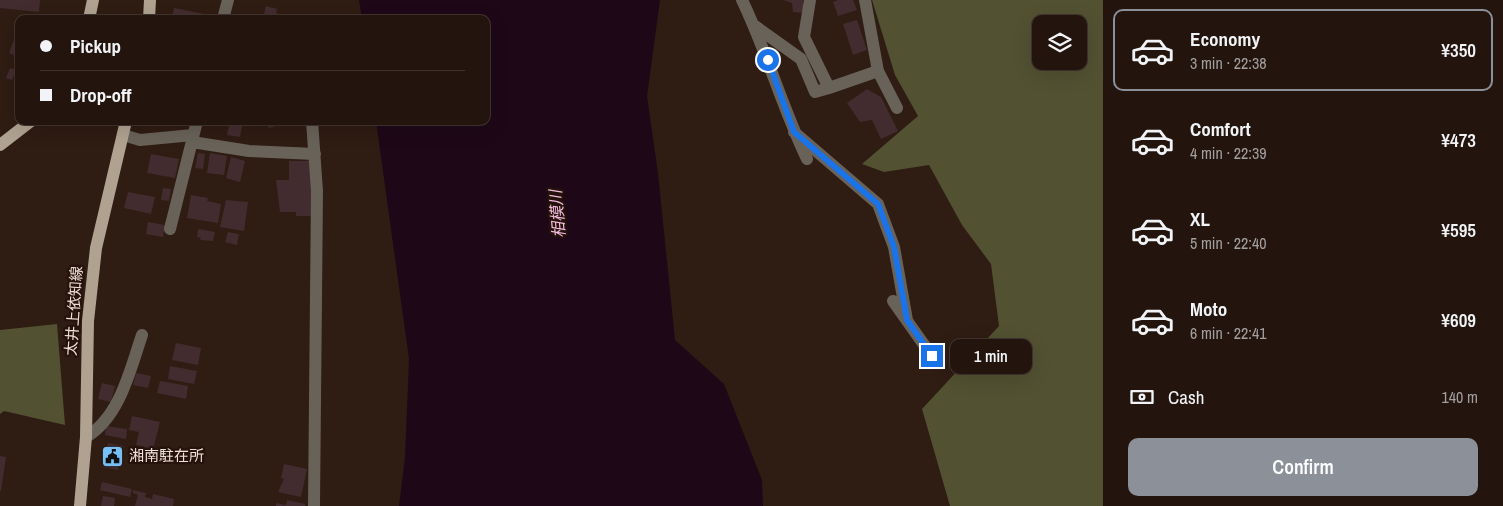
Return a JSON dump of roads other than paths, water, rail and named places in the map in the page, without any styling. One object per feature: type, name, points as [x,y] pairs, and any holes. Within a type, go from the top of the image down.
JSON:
[{"type":"main road","points":[[90,15],[93,0]]},
{"type":"main road","points":[[149,15],[150,0]]},
{"type":"main road","points":[[0,145],[26,125]]},
{"type":"main road","name":"太井上依知線","points":[[80,506],[86,437],[88,321],[96,248],[125,125]]},
{"type":"street","points":[[224,15],[228,0]]},
{"type":"street","points":[[742,0],[755,26],[794,132],[807,159]]},
{"type":"street","points":[[810,0],[804,36],[829,88]]},
{"type":"street","points":[[865,0],[878,71],[897,108]]},
{"type":"street","points":[[755,26],[801,59],[816,92],[878,71]]},
{"type":"street","points":[[170,228],[196,125]]},
{"type":"street","points":[[312,125],[315,154],[314,506]]},
{"type":"street","points":[[794,132],[878,204],[894,247],[907,320]]},
{"type":"street","points":[[123,136],[140,140],[192,138],[249,151],[315,154]]},
{"type":"street","points":[[893,301],[932,356]]},
{"type":"street","points":[[86,437],[96,431],[118,401],[142,336]]},
{"type":"water","name":"相模川","points":[[359,0],[660,0],[647,96],[658,173],[675,340],[724,384],[762,480],[763,506],[399,506],[405,457],[409,359],[377,125],[490,125],[490,15],[361,15]]},
{"type":"place","name":"湘南駐在所","points":[[113,456]]}]
